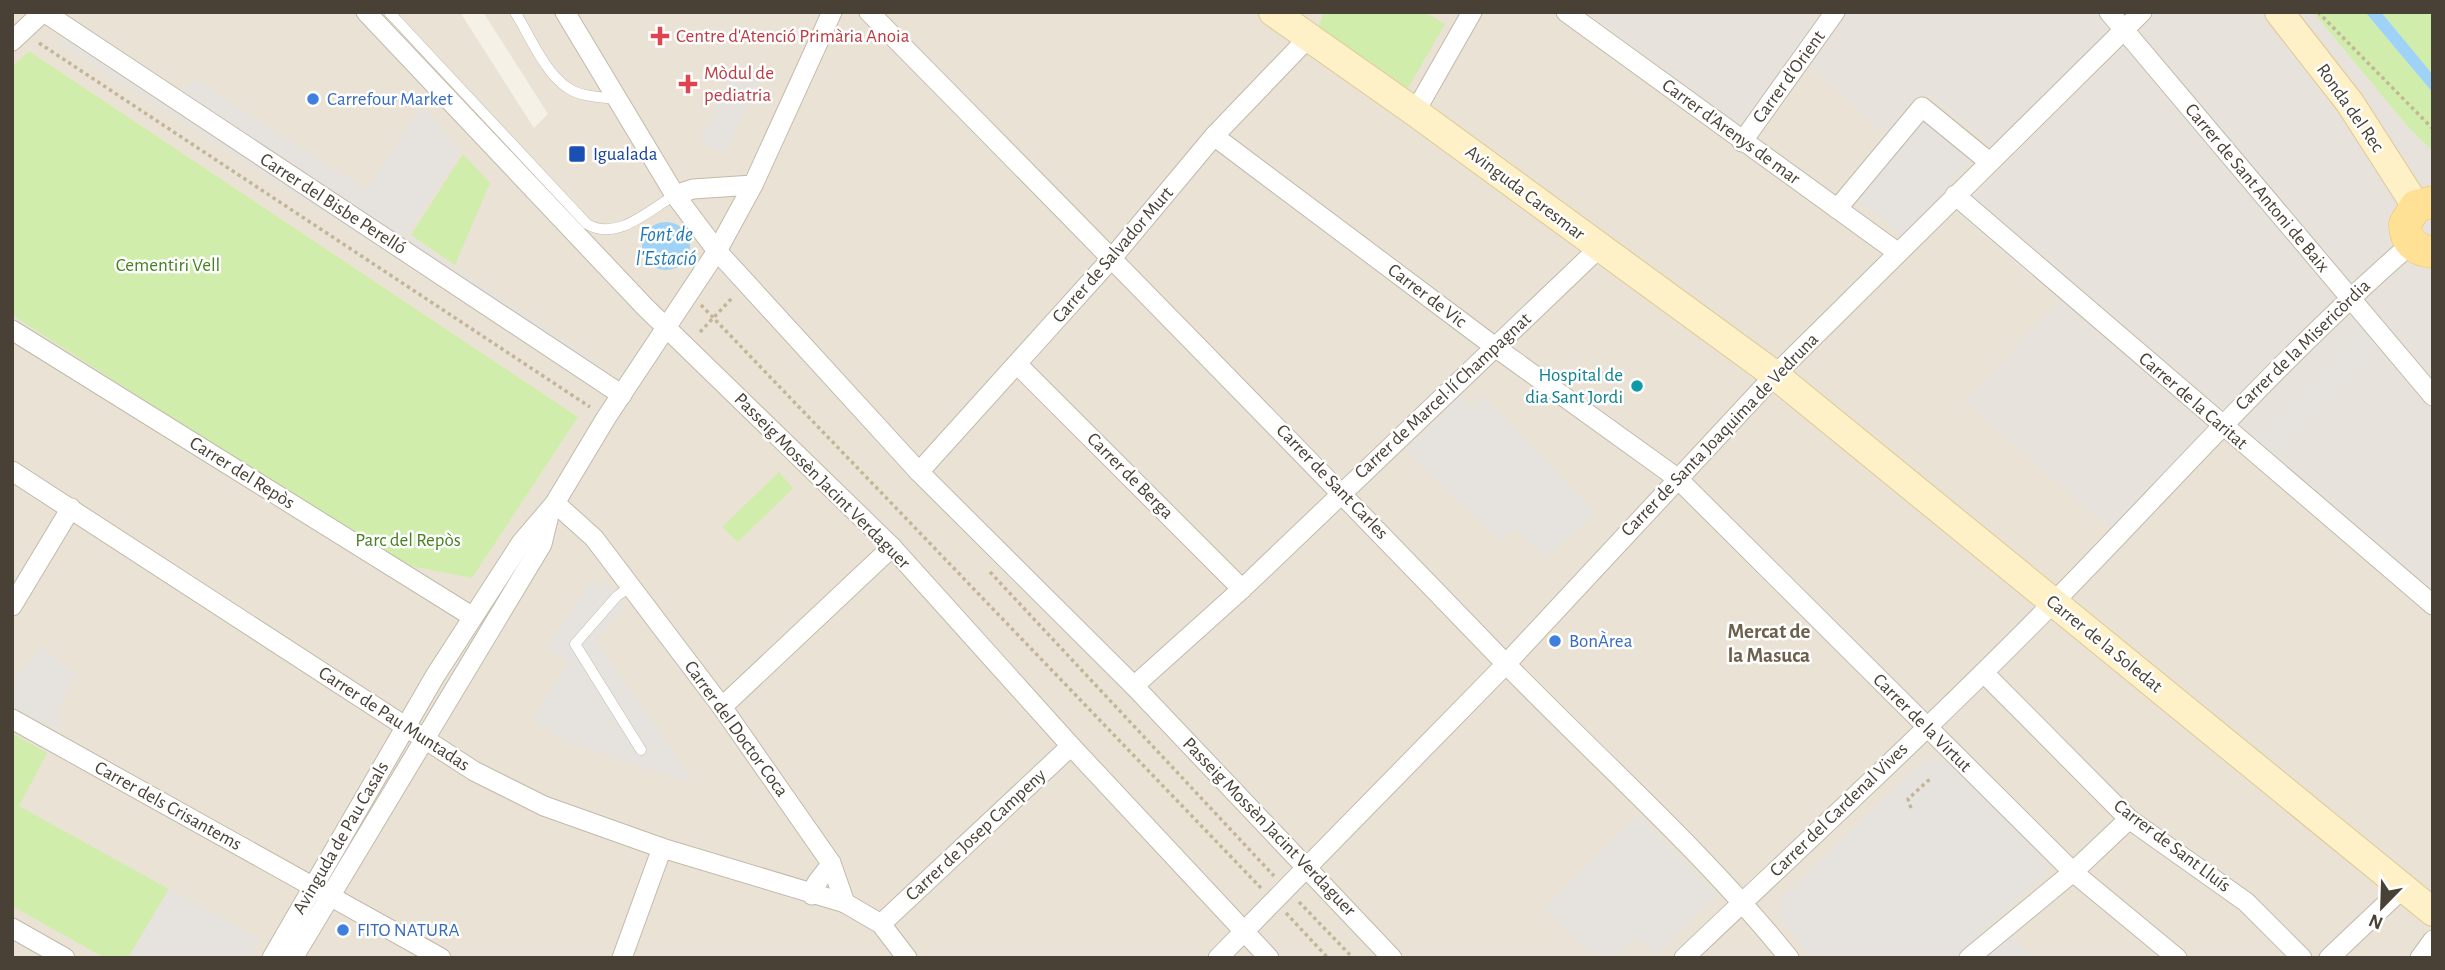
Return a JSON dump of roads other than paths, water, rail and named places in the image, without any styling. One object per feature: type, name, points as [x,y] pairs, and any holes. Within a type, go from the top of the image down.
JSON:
[{"type":"main road","name":"Ronda del Rec","points":[[2422,248],[2405,224],[2424,204]]},
{"type":"street","points":[[17,36],[43,12]]},
{"type":"street","name":"Carrer del Bisbe Perelló","points":[[43,12],[622,395]]},
{"type":"street","name":"Passeig Mossèn Jacint Verdaguer","points":[[366,12],[667,328],[892,547],[1071,746],[1269,958]]},
{"type":"street","name":"Passeig Mossèn Jacint Verdaguer","points":[[565,12],[675,195],[717,251],[739,290],[1134,686],[1306,864],[1392,958]]},
{"type":"street","name":"Avinguda de Pau Casals","points":[[293,958],[321,892],[404,725],[521,542],[552,507],[606,418],[717,251],[753,185],[832,12]]},
{"type":"street","name":"Carrer de Sant Carles","points":[[869,12],[1342,491],[1506,664],[1744,901],[1789,958]]},
{"type":"street","points":[[1415,112],[1472,12]]},
{"type":"street","name":"Carrer d'Arenys de mar","points":[[1566,12],[1897,252]]},
{"type":"street","name":"Carrer d'Orient","points":[[1742,142],[1835,12]]},
{"type":"street","name":"Carrer de Sant Antoni de Baix","points":[[2109,12],[2433,396]]},
{"type":"street","name":"Carrer de Santa Joaquima de Vedruna","points":[[1218,958],[1306,864],[1506,664],[1775,375],[1988,161],[2142,12]]},
{"type":"street","name":"Ronda del Rec","points":[[2279,12],[2424,204]]},
{"type":"street","name":"Carrer de Salvador Murt","points":[[919,472],[1112,258],[1214,136],[1293,22]]},
{"type":"street","name":"Avinguda Caresmar","points":[[1293,22],[1775,375]]},
{"type":"street","points":[[1837,209],[1922,107],[1988,161]]},
{"type":"street","name":"Carrer de Vic","points":[[1214,136],[1495,347],[1677,478]]},
{"type":"street","points":[[675,195],[693,189],[753,185]]},
{"type":"street","name":"Carrer de la Caritat","points":[[1955,195],[2433,605]]},
{"type":"street","name":"Carrer de Marcel·lí Champagnat","points":[[1134,686],[1242,589],[1599,248]]},
{"type":"street","name":"Carrer de la Misericòrdia","points":[[2053,603],[2221,425],[2350,299],[2422,248]]},
{"type":"street","name":"Carrer del Repòs","points":[[12,330],[473,617]]},
{"type":"street","name":"Carrer de Berga","points":[[1017,364],[1242,589]]},
{"type":"street","name":"Carrer de la Soledat","points":[[1775,375],[2433,912]]},
{"type":"street","name":"Carrer de Pau Muntadas","points":[[12,471],[474,771],[544,806],[662,848],[845,903]]},
{"type":"street","name":"Carrer de la Virtut","points":[[1677,478],[2073,872],[2177,958]]},
{"type":"street","name":"Avinguda de Pau Casals","points":[[272,958],[321,892],[423,738],[542,544],[552,507]]},
{"type":"street","name":"Carrer del Doctor Coca","points":[[552,507],[594,538],[722,707],[831,863],[845,903]]},
{"type":"street","points":[[12,606],[71,508]]},
{"type":"street","points":[[722,707],[892,547]]},
{"type":"street","name":"Carrer del Cardenal Vives","points":[[1684,958],[1984,673],[2053,603]]},
{"type":"street","name":"Carrer de Sant Lluís","points":[[1984,673],[2129,819],[2246,902],[2302,958]]},
{"type":"street","name":"Carrer dels Crisantems","points":[[21,719],[441,958]]},
{"type":"street","name":"Carrer de Josep Campeny","points":[[881,924],[1071,746]]},
{"type":"street","points":[[1969,958],[2073,872],[2129,819]]},
{"type":"street","points":[[622,958],[662,848]]},
{"type":"street","points":[[812,895],[816,880],[827,871],[831,863]]},
{"type":"street","points":[[2329,958],[2403,887]]},
{"type":"street","points":[[845,903],[881,924],[907,958]]},
{"type":"street","points":[[12,928],[65,958]]},
{"type":"street","points":[[2420,958],[2433,940]]},
{"type":"lane","points":[[389,12],[578,215],[597,230],[608,232],[675,195]]},
{"type":"lane","points":[[515,12],[555,77],[569,90],[620,100]]},
{"type":"lane","points":[[630,587],[617,596],[575,644],[640,750]]},
{"type":"water","points":[[2365,12],[2381,12],[2433,75],[2433,93]]},
{"type":"water","name":"Font de l'Estació","points":[[666,222],[675,223],[683,229],[689,237],[689,255],[683,263],[675,269],[666,270],[657,269],[649,263],[643,255],[642,246],[643,237],[649,229],[657,223]]},
{"type":"place","name":"Centre d'Atenció Primària Anoia","points":[[660,36]]},
{"type":"place","name":"Mòdul de pediatria","points":[[688,84]]},
{"type":"place","name":"Carrefour Market","points":[[313,99]]},
{"type":"place","name":"Igualada","points":[[577,154]]},
{"type":"place","name":"Hospital de dia Sant Jordi","points":[[1637,386]]},
{"type":"place","name":"BonÀrea","points":[[1555,641]]},
{"type":"place","name":"FITO NATURA","points":[[343,930]]},
{"type":"district","name":"Mercat de la Masuca","points":[[1769,643]]},
{"type":"park label","name":"Cementiri Vell","points":[[168,265]]},
{"type":"park label","name":"Parc del Repòs","points":[[408,540]]}]
